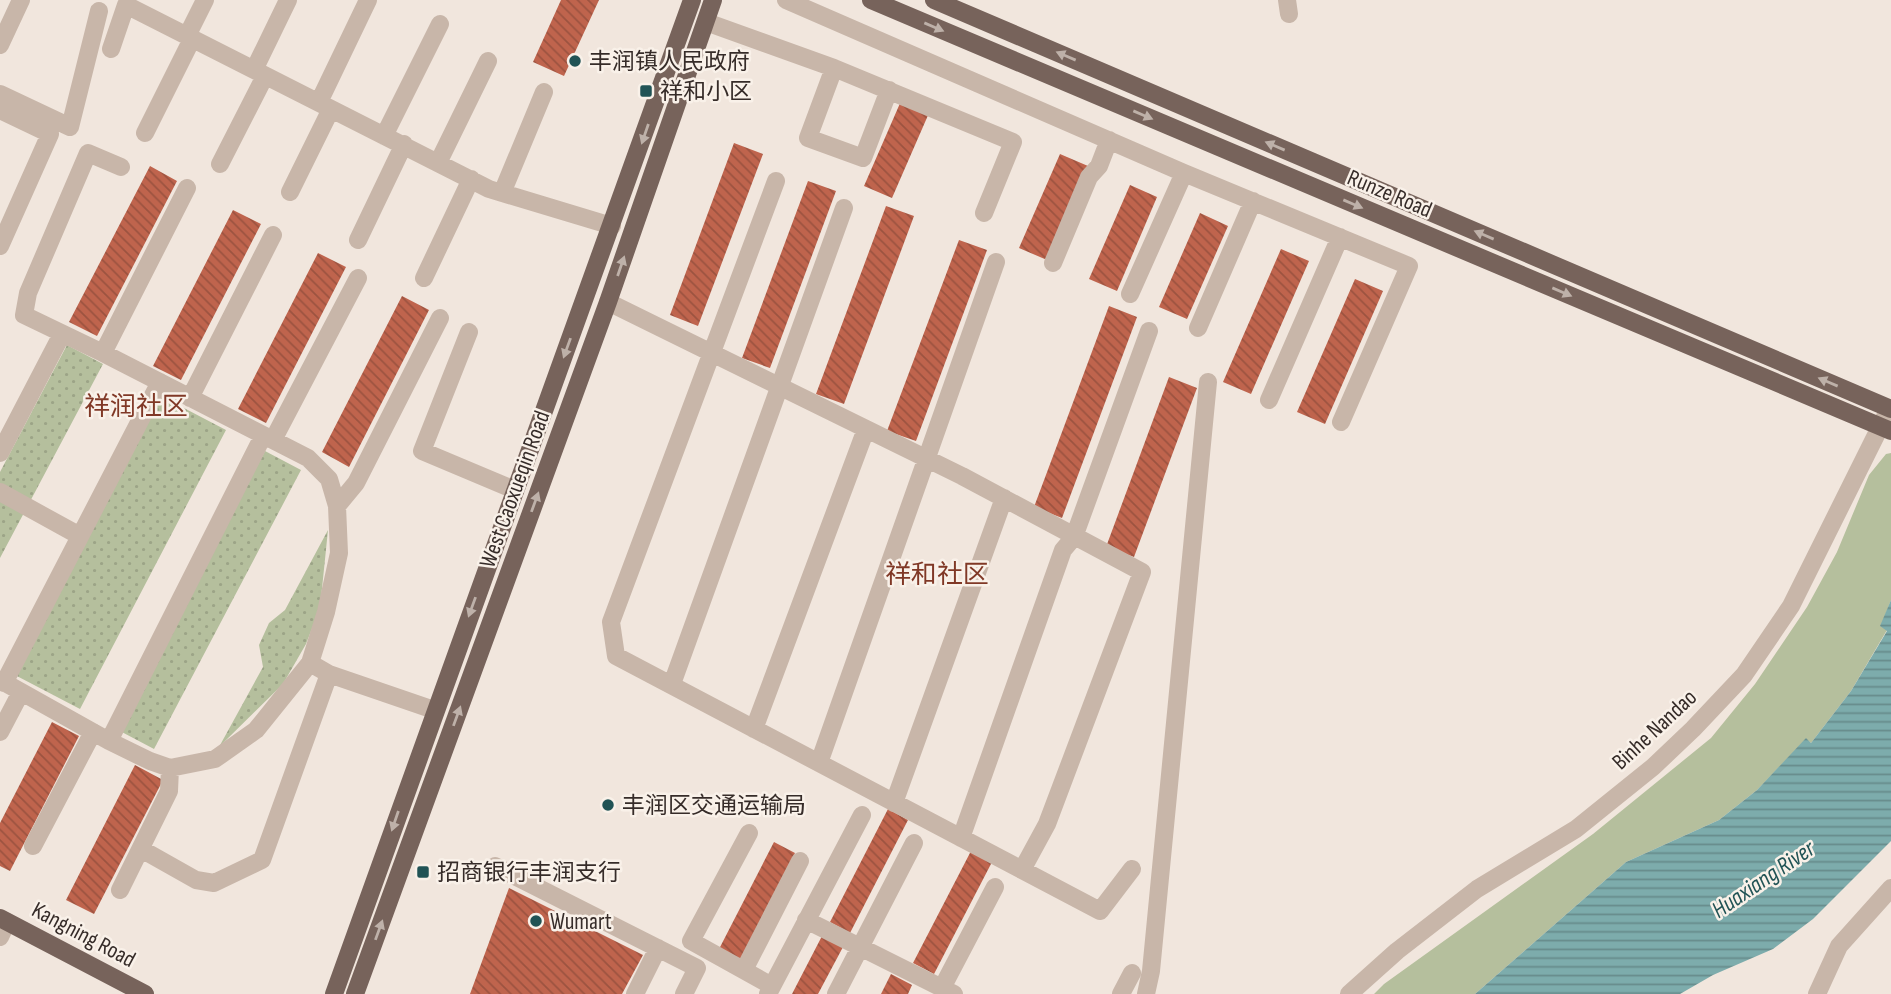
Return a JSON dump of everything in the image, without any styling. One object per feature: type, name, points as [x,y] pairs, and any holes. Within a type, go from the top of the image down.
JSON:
[{"type":"main road","name":"West Caoxueqin Road","points":[[334,994],[434,710],[692,0]]},
{"type":"main road","name":"West Caoxueqin Road","points":[[355,994],[608,302],[713,0]]},
{"type":"main road","name":"Runze Road","points":[[871,0],[1886,429]]},
{"type":"main road","name":"Runze Road","points":[[934,0],[1890,409]]},
{"type":"main road","name":"Kangning Road","points":[[2,926],[138,992]]},
{"type":"street","points":[[0,44],[21,0]]},
{"type":"street","points":[[145,133],[205,0]]},
{"type":"street","points":[[220,164],[288,0]]},
{"type":"street","points":[[290,192],[368,0]]},
{"type":"street","points":[[786,0],[1184,173],[1409,266],[1341,422]]},
{"type":"street","points":[[111,49],[126,5],[471,179],[502,192],[612,226]]},
{"type":"street","points":[[0,94],[70,127],[99,11]]},
{"type":"street","points":[[706,22],[834,68],[1013,142],[984,213]]},
{"type":"street","points":[[384,136],[440,24]]},
{"type":"street","points":[[438,163],[488,61]]},
{"type":"street","points":[[834,68],[808,138],[863,158],[889,90]]},
{"type":"street","points":[[502,192],[544,92]]},
{"type":"street","points":[[0,110],[50,134],[0,246]]},
{"type":"street","points":[[1053,263],[1109,140]]},
{"type":"street","points":[[358,240],[404,145]]},
{"type":"street","points":[[121,167],[88,153],[29,293],[24,315],[103,353],[160,382],[268,438],[308,458],[329,479],[337,506],[339,553],[326,612],[310,663],[256,730],[215,760],[170,768],[109,741],[2,682],[160,382]]},
{"type":"street","points":[[1130,294],[1184,173]]},
{"type":"street","points":[[424,278],[471,179]]},
{"type":"street","points":[[776,181],[611,622],[616,656],[1100,911],[1132,869]]},
{"type":"street","points":[[103,353],[187,188]]},
{"type":"street","points":[[1198,328],[1254,201]]},
{"type":"street","points":[[672,684],[844,208]]},
{"type":"street","points":[[190,398],[273,235]]},
{"type":"street","points":[[1269,400],[1340,237]]},
{"type":"street","points":[[819,763],[996,262]]},
{"type":"street","points":[[109,741],[268,438],[358,278]]},
{"type":"street","points":[[608,302],[927,459],[1142,572],[1047,824],[1022,870]]},
{"type":"street","points":[[337,506],[356,483],[440,317]]},
{"type":"street","points":[[961,838],[1063,550],[1073,537],[1149,331]]},
{"type":"street","points":[[469,332],[422,451],[515,490]]},
{"type":"street","points":[[0,453],[62,334]]},
{"type":"street","points":[[1146,994],[1151,971],[1208,382]]},
{"type":"street","name":"Binhe Nandao","points":[[1349,994],[1397,951],[1477,889],[1576,829],[1653,767],[1744,674],[1791,606],[1886,429],[1890,409]]},
{"type":"street","points":[[754,729],[866,429]]},
{"type":"street","points":[[0,492],[80,536]]},
{"type":"street","points":[[894,803],[1004,498]]},
{"type":"street","points":[[310,663],[329,674],[434,710]]},
{"type":"street","points":[[141,849],[196,880],[214,883],[262,860],[329,674]]},
{"type":"street","points":[[0,732],[21,692]]},
{"type":"street","points":[[33,846],[93,732]]},
{"type":"street","points":[[120,890],[169,791],[170,768]]},
{"type":"street","points":[[749,834],[691,941],[744,970],[770,990],[862,815]]},
{"type":"street","points":[[836,994],[914,843]]},
{"type":"street","points":[[744,970],[800,861]]},
{"type":"street","points":[[495,866],[697,968],[684,994]]},
{"type":"street","points":[[806,920],[860,947],[921,987],[948,991],[995,887]]},
{"type":"street","points":[[1817,994],[1839,946],[1891,888]]},
{"type":"street","points":[[635,994],[658,948]]},
{"type":"street","points":[[1121,994],[1132,972]]},
{"type":"green space","points":[[67,345],[103,364],[0,558],[0,472]]},
{"type":"green space","points":[[159,395],[226,430],[80,709],[13,674]]},
{"type":"green space","points":[[265,451],[301,470],[154,749],[118,730]]},
{"type":"green space","points":[[1891,453],[1891,600],[1881,626],[1887,630],[1851,691],[1811,743],[1806,739],[1757,790],[1719,820],[1626,862],[1475,994],[1374,994],[1384,984],[1593,834],[1711,738],[1755,684],[1807,607],[1837,552],[1869,475],[1886,454]]},
{"type":"green space","points":[[328,530],[320,608],[306,644],[283,684],[219,747],[263,667],[259,645],[269,623],[285,610]]},
{"type":"water","name":"Huaxiang River","points":[[1891,600],[1891,841],[1813,919],[1773,949],[1713,975],[1680,994],[1475,994],[1626,862],[1719,820],[1757,790],[1806,738],[1811,743],[1851,691],[1887,631],[1880,626]]},
{"type":"building","name":"丰润镇人民政府","points":[[561,0],[599,0],[564,76],[533,62]]},
{"type":"building","points":[[901,101],[929,113],[892,198],[864,186]]},
{"type":"building","points":[[734,143],[763,154],[698,326],[670,315]]},
{"type":"building","points":[[1060,154],[1088,166],[1047,260],[1019,248]]},
{"type":"building","points":[[150,166],[177,181],[97,336],[69,322]]},
{"type":"building","points":[[808,181],[836,191],[770,368],[742,358]]},
{"type":"building","points":[[1130,185],[1157,197],[1117,291],[1089,279]]},
{"type":"building","points":[[886,206],[914,216],[844,404],[816,394]]},
{"type":"building","points":[[233,210],[261,224],[181,380],[153,366]]},
{"type":"building","points":[[1200,213],[1228,226],[1187,319],[1159,307]]},
{"type":"building","points":[[959,240],[987,250],[916,441],[887,431]]},
{"type":"building","points":[[1281,249],[1309,261],[1251,394],[1223,382]]},
{"type":"building","points":[[318,253],[346,267],[266,423],[238,409]]},
{"type":"building","points":[[1355,279],[1383,291],[1325,424],[1297,412]]},
{"type":"building","points":[[402,296],[429,310],[349,467],[322,452]]},
{"type":"building","points":[[1109,306],[1137,317],[1062,518],[1034,507]]},
{"type":"building","points":[[1169,377],[1197,388],[1134,557],[1106,547]]},
{"type":"building","points":[[52,722],[79,736],[10,871],[0,866],[0,823]]},
{"type":"building","points":[[135,765],[163,780],[94,914],[66,900]]},
{"type":"building","points":[[888,809],[908,820],[850,933],[830,922]]},
{"type":"building","points":[[774,842],[795,853],[738,964],[717,953]]},
{"type":"building","points":[[971,851],[992,862],[934,974],[913,963]]},
{"type":"building","name":"Wumart","points":[[509,888],[643,955],[622,994],[470,994]]},
{"type":"building","points":[[822,936],[843,947],[818,994],[792,994]]},
{"type":"building","points":[[891,974],[912,985],[908,994],[881,994]]},
{"type":"place","name":"丰润镇人民政府","points":[[575,61]]},
{"type":"place","name":"祥和小区","points":[[646,91]]},
{"type":"place","name":"丰润区交通运输局","points":[[608,805]]},
{"type":"place","name":"招商银行丰润支行","points":[[423,872]]},
{"type":"place","name":"Wumart","points":[[536,921]]},
{"type":"district","name":"祥润社区","points":[[136,406]]},
{"type":"district","name":"祥和社区","points":[[937,574]]}]
